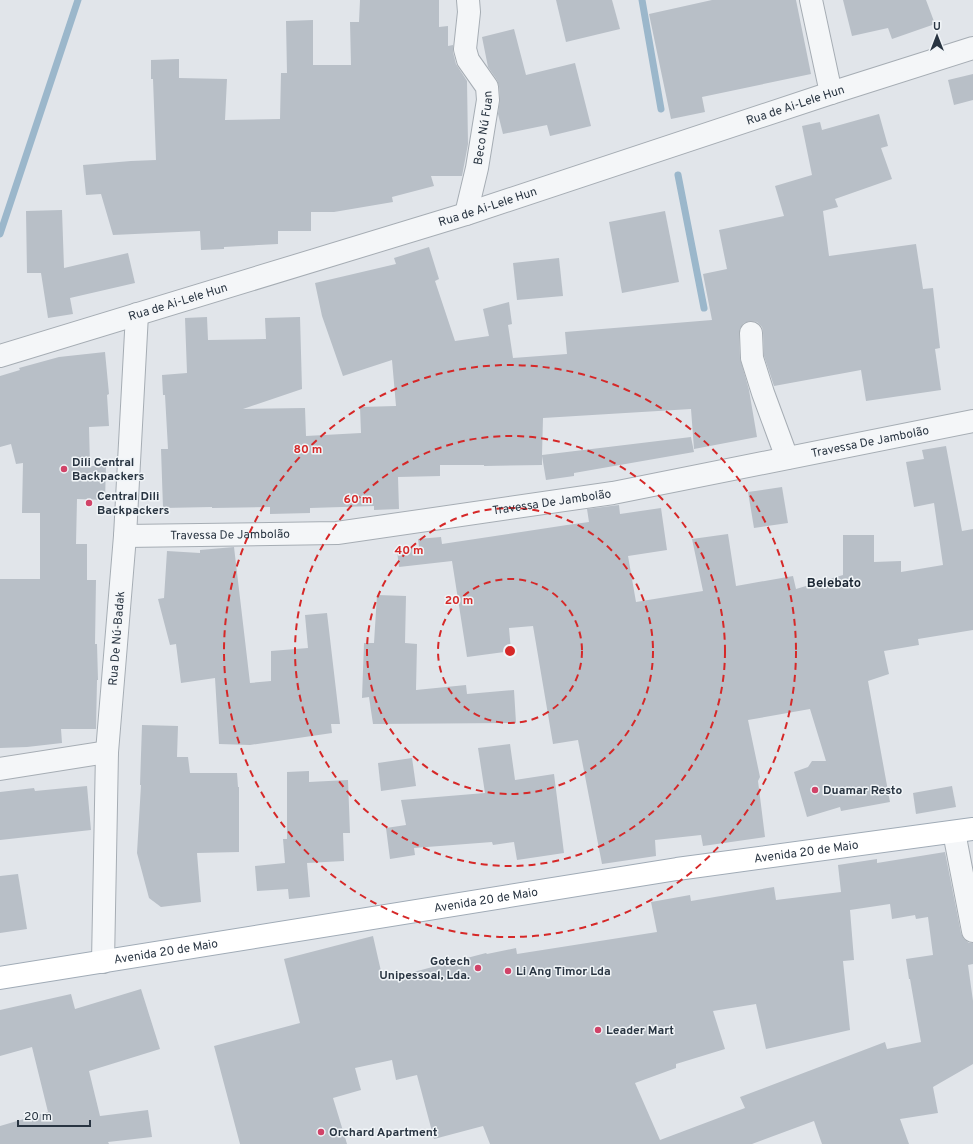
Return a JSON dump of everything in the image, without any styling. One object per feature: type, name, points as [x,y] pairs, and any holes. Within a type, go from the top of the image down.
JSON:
[{"type":"main road","name":"Avenida 20 de Maio","points":[[0,978],[677,869],[963,831]]},
{"type":"street","name":"Beco Nú Fuan","points":[[466,214],[477,168],[488,100],[487,87],[468,60],[465,49],[469,12],[468,0]]},
{"type":"street","points":[[811,0],[831,94]]},
{"type":"street","name":"Rua de Ai-Lele Hun","points":[[0,356],[466,214],[973,48]]},
{"type":"street","name":"Rua De Nú-Badak","points":[[103,962],[107,752],[125,536],[137,314]]},
{"type":"street","points":[[750,333],[752,358],[787,458]]},
{"type":"street","name":"Travessa De Jambolão","points":[[125,536],[338,533],[613,493],[973,421]]},
{"type":"street","points":[[0,769],[107,752]]},
{"type":"street","points":[[963,831],[973,931]]},
{"type":"building","points":[[360,0],[439,0],[439,27],[448,26],[448,46],[453,45],[456,64],[467,81],[468,144],[462,176],[431,176],[434,186],[392,197],[393,202],[334,212],[311,212],[311,231],[278,231],[278,244],[224,247],[224,249],[201,250],[200,231],[113,235],[101,194],[86,195],[83,165],[156,160],[151,60],[179,59],[179,78],[227,79],[225,120],[280,119],[281,73],[287,73],[286,21],[313,20],[313,65],[351,65],[350,22],[359,22]]},
{"type":"building","points":[[556,0],[612,0],[620,29],[566,42]]},
{"type":"building","points":[[712,0],[796,0],[811,74],[702,97],[705,112],[671,119],[649,14]]},
{"type":"building","points":[[843,0],[926,0],[935,24],[892,39],[888,28],[852,36]]},
{"type":"building","points":[[514,29],[526,75],[575,63],[591,126],[550,136],[547,125],[503,134],[498,114],[500,99],[499,86],[497,80],[488,67],[482,37]]},
{"type":"building","points":[[973,74],[973,100],[954,105],[948,80]]},
{"type":"building","points":[[879,114],[888,146],[881,148],[892,179],[835,199],[838,207],[823,211],[829,256],[916,244],[923,289],[933,288],[940,348],[935,349],[941,390],[866,401],[861,370],[774,386],[764,356],[762,327],[757,322],[750,321],[744,323],[740,328],[740,358],[749,390],[757,437],[694,449],[691,409],[543,418],[542,455],[691,437],[694,452],[574,473],[574,476],[546,480],[542,456],[542,465],[440,465],[440,476],[398,477],[399,509],[374,510],[374,506],[310,508],[310,513],[270,514],[270,507],[163,508],[161,449],[168,449],[165,395],[163,395],[162,375],[187,373],[185,318],[207,317],[208,340],[266,339],[265,318],[300,317],[302,389],[243,409],[305,408],[306,436],[361,433],[360,407],[396,406],[392,360],[343,376],[322,316],[315,283],[396,264],[394,258],[429,247],[439,279],[435,281],[455,341],[489,336],[483,309],[509,302],[512,324],[508,325],[513,358],[567,354],[565,332],[712,320],[703,274],[727,269],[719,230],[784,216],[775,186],[812,175],[802,126],[820,122],[822,130]]},
{"type":"building","points":[[62,210],[64,268],[128,253],[135,283],[70,298],[73,314],[48,318],[41,273],[27,273],[26,211]]},
{"type":"building","points":[[665,211],[679,282],[622,293],[609,222]]},
{"type":"building","points":[[559,258],[563,296],[517,300],[513,263]]},
{"type":"building","points":[[105,352],[109,394],[107,395],[109,426],[89,427],[90,466],[106,466],[105,500],[77,499],[76,544],[87,544],[87,580],[96,580],[95,644],[97,644],[98,680],[96,729],[61,729],[62,743],[0,748],[0,579],[40,579],[40,513],[22,513],[23,463],[16,464],[11,444],[0,447],[0,376],[20,370],[19,368],[59,357]]},
{"type":"building","points":[[946,446],[962,531],[973,529],[973,630],[918,639],[919,645],[884,651],[889,674],[868,681],[890,802],[841,811],[840,807],[807,817],[794,772],[808,767],[812,761],[826,761],[810,709],[748,720],[760,777],[758,781],[765,837],[703,846],[701,835],[655,840],[656,856],[602,864],[578,740],[553,744],[533,626],[509,628],[511,651],[467,657],[452,561],[399,567],[397,551],[419,547],[418,539],[441,537],[442,544],[589,522],[587,509],[619,505],[620,514],[661,508],[667,550],[628,556],[636,602],[703,591],[692,539],[728,534],[736,586],[793,576],[796,589],[843,575],[843,535],[874,535],[874,562],[901,561],[901,572],[943,565],[934,503],[914,507],[906,462],[924,459],[922,450]]},
{"type":"building","points":[[782,487],[788,523],[754,528],[748,492]]},
{"type":"building","points":[[234,547],[250,683],[271,681],[271,651],[308,648],[305,615],[327,613],[340,724],[331,724],[332,733],[250,745],[219,744],[215,678],[181,683],[176,644],[170,645],[158,599],[164,598],[167,551],[200,553],[200,550]]},
{"type":"building","points":[[377,595],[406,596],[405,643],[417,644],[416,690],[466,685],[467,694],[514,690],[516,723],[373,724],[369,697],[362,698],[364,643],[374,643]]},
{"type":"building","points":[[142,725],[178,726],[177,757],[188,757],[190,773],[237,773],[239,787],[239,852],[197,853],[201,902],[161,907],[149,898],[137,853],[141,785]]},
{"type":"building","points":[[510,744],[515,780],[554,774],[564,853],[517,860],[514,842],[493,845],[492,842],[414,848],[415,855],[390,859],[386,828],[406,825],[401,800],[485,793],[478,748]]},
{"type":"building","points":[[412,758],[416,786],[381,791],[378,763]]},
{"type":"building","points":[[309,771],[309,782],[348,780],[350,833],[343,833],[344,861],[307,863],[310,897],[289,899],[288,889],[257,891],[255,866],[285,863],[283,839],[287,839],[287,772]]},
{"type":"building","points":[[87,786],[91,830],[0,840],[0,792],[34,788],[35,791]]},
{"type":"building","points":[[952,786],[956,807],[916,814],[913,793]]},
{"type":"building","points":[[945,852],[961,933],[964,939],[969,943],[973,943],[973,964],[968,965],[973,1001],[973,1064],[933,1087],[938,1113],[900,1119],[909,1144],[822,1144],[814,1121],[752,1144],[490,1144],[483,1126],[434,1139],[417,1075],[396,1080],[392,1060],[355,1068],[361,1090],[333,1098],[347,1144],[240,1144],[214,1046],[300,1023],[284,959],[373,936],[383,980],[486,953],[516,948],[517,954],[657,932],[651,902],[690,895],[691,901],[774,887],[776,900],[841,892],[838,865],[877,859],[877,863]],"holes":[[[890,904],[892,919],[915,915],[916,919],[928,917],[933,955],[906,959],[921,1042],[887,1049],[885,1042],[740,1097],[745,1108],[660,1140],[635,1083],[676,1068],[676,1064],[725,1049],[713,1011],[756,1004],[766,1049],[850,1030],[843,961],[854,960],[850,910]]]},
{"type":"building","points":[[18,874],[27,929],[0,933],[0,876]]},
{"type":"building","points":[[141,989],[160,1049],[89,1071],[100,1116],[148,1110],[152,1137],[108,1142],[109,1144],[0,1144],[0,1126],[48,1112],[32,1047],[0,1056],[0,1010],[71,994],[75,1009]]},
{"type":"waterway","points":[[0,234],[78,0]]},
{"type":"waterway","points":[[642,0],[661,109]]},
{"type":"waterway","points":[[678,175],[704,308]]},
{"type":"place","name":"Dili Central Backpackers","points":[[64,469]]},
{"type":"place","name":"Central Dili Backpackers","points":[[89,503]]},
{"type":"place","name":"Duamar Resto","points":[[815,790]]},
{"type":"place","name":"Gotech Unipessoal, Lda.","points":[[478,968]]},
{"type":"place","name":"Li Ang Timor Lda","points":[[508,971]]},
{"type":"place","name":"Leader Mart","points":[[598,1030]]},
{"type":"place","name":"Orchard Apartment","points":[[321,1132]]},
{"type":"district","name":"Belebato","points":[[834,582]]}]
